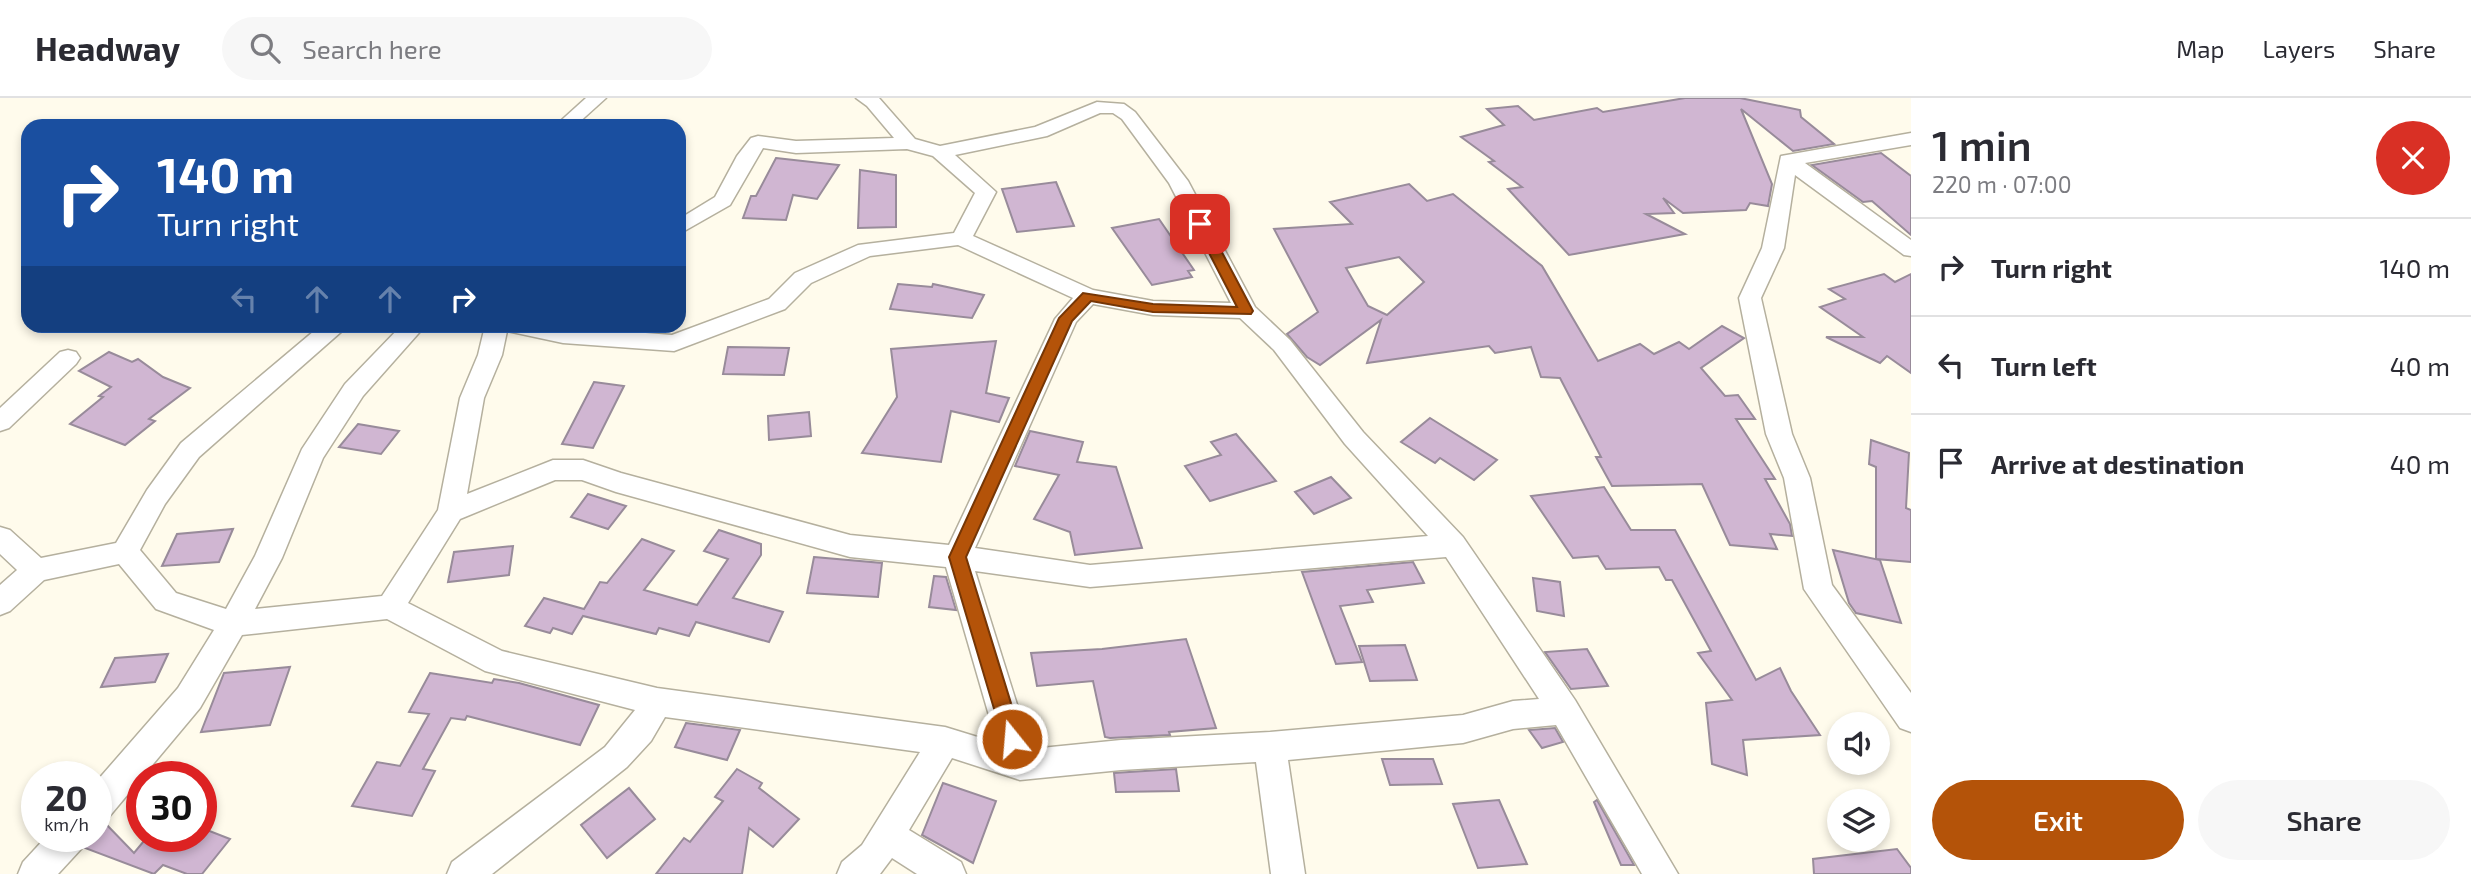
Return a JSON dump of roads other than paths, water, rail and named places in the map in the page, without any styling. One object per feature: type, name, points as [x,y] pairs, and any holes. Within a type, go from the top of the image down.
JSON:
[{"type":"street","points":[[572,119],[597,98]]},
{"type":"street","points":[[865,98],[873,102],[908,143]]},
{"type":"street","points":[[940,152],[1040,132],[1097,107],[1118,108],[1129,116],[1139,133],[1178,181],[1246,311],[1282,345],[1354,438],[1453,545],[1564,709],[1661,874]]},
{"type":"street","points":[[1788,160],[1911,139]]},
{"type":"street","points":[[686,224],[723,201],[758,142],[796,147],[908,143],[940,152],[986,192],[961,238]]},
{"type":"street","points":[[1788,160],[1911,250]]},
{"type":"street","points":[[1788,160],[1773,248],[1750,298],[1779,434],[1797,478],[1818,589],[1911,718]]},
{"type":"street","points":[[552,333],[674,344],[777,304],[803,278],[865,250],[961,238],[1088,296],[1153,308],[1246,311]]},
{"type":"street","points":[[1020,765],[957,557],[1066,318],[1088,296]]},
{"type":"street","points":[[0,603],[36,570],[125,552],[156,497],[190,450],[326,333]]},
{"type":"street","points":[[112,788],[189,698],[268,558],[311,456],[354,390],[407,333]]},
{"type":"street","points":[[390,607],[450,512],[472,398],[489,355],[494,333]]},
{"type":"street","points":[[0,422],[68,358]]},
{"type":"street","points":[[450,512],[554,470],[583,470],[616,482],[850,546],[957,557],[1090,576],[1453,545]]},
{"type":"street","points":[[0,538],[36,570]]},
{"type":"street","points":[[125,552],[166,601],[233,624],[390,607],[496,662],[657,702],[945,741],[1020,765],[1121,755],[1270,747],[1463,729],[1513,715],[1564,709]]},
{"type":"street","points":[[464,874],[616,757],[640,731],[657,702]]},
{"type":"street","points":[[854,874],[874,856],[945,741]]},
{"type":"street","points":[[1270,747],[1288,874]]},
{"type":"street","points":[[887,836],[949,874]]},
{"type":"street","points":[[35,874],[56,852]]}]
